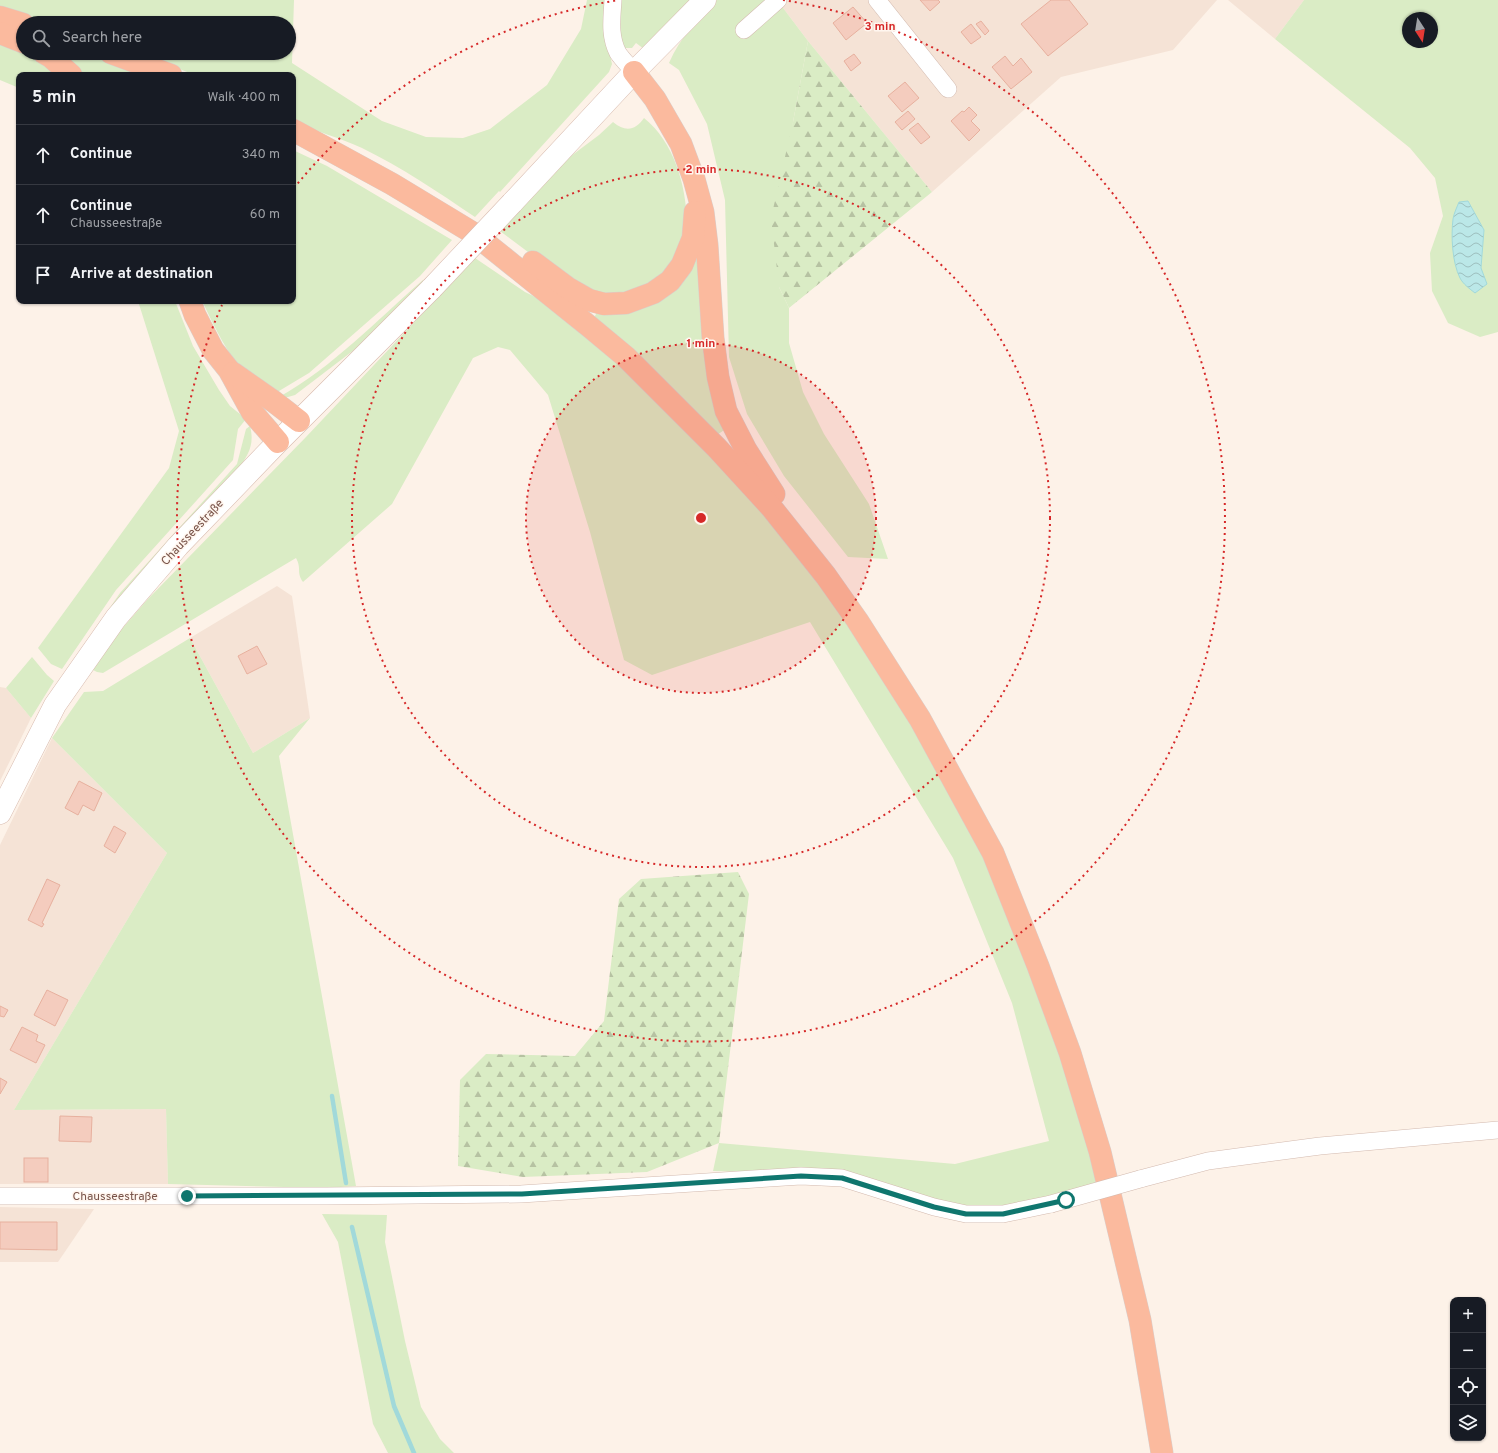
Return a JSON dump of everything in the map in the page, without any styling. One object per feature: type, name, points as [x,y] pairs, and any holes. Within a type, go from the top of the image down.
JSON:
[{"type":"highway","points":[[0,17],[16,22]]},
{"type":"highway","points":[[0,33],[16,39]]},
{"type":"highway","points":[[54,60],[68,72]]},
{"type":"highway","points":[[130,60],[163,72]]},
{"type":"highway","points":[[634,72],[655,99],[681,144],[694,179],[703,212],[707,245],[712,338],[718,377],[726,411],[746,450],[826,576],[857,620],[920,719],[993,853],[1038,966],[1070,1053],[1100,1152],[1140,1320],[1162,1453]]},
{"type":"highway","points":[[296,132],[392,184],[473,233],[626,357],[718,448],[771,507],[826,576]]},
{"type":"highway","points":[[296,146],[351,174],[392,184]]},
{"type":"highway","points":[[488,245],[530,261],[568,288],[589,300],[604,304],[626,303],[653,293],[670,281],[682,265],[693,238],[695,208],[694,179]]},
{"type":"highway","points":[[191,304],[213,350],[229,370],[252,412],[278,442]]},
{"type":"highway","points":[[229,370],[273,401],[298,421]]},
{"type":"main road","name":"Chausseestraße","points":[[0,813],[55,705],[116,618],[178,546],[298,421],[432,288],[634,72],[705,0]]},
{"type":"street","points":[[613,0],[611,26],[613,42],[619,54],[634,72]]},
{"type":"street","points":[[744,30],[778,0]]},
{"type":"street","points":[[876,0],[948,89]]},
{"type":"street","name":"Chausseestraße","points":[[0,1196],[327,1196],[522,1194],[801,1176],[842,1178],[934,1207],[966,1214],[1003,1214],[1051,1204],[1208,1161],[1320,1146],[1498,1130]]},
{"type":"shaded area","points":[[777,0],[1217,0],[1173,50],[1061,77],[932,192],[808,41]]},
{"type":"shaded area","points":[[1228,0],[1304,0],[1275,39]]},
{"type":"shaded area","points":[[277,586],[292,596],[310,718],[253,753],[190,638]]},
{"type":"shaded area","points":[[0,687],[6,688],[31,718],[0,781]]},
{"type":"shaded area","points":[[52,738],[167,853],[14,1110],[166,1109],[168,1184],[0,1184],[0,845]]},
{"type":"shaded area","points":[[0,1207],[94,1209],[58,1262],[0,1262]]},
{"type":"green space","points":[[0,0],[294,0],[293,16],[26,16],[0,8]]},
{"type":"green space","points":[[587,0],[690,0],[644,49],[636,43],[632,48],[625,48],[620,45],[610,55],[612,64],[609,72],[500,192],[499,191],[475,217],[419,180],[377,155],[296,121],[296,72],[187,72],[156,60],[292,60],[292,63],[382,121],[426,137],[463,138],[490,129],[547,85],[581,29]]},
{"type":"green space","points":[[717,0],[777,0],[808,41],[793,122],[779,287],[789,308],[789,343],[803,392],[824,434],[869,504],[888,559],[848,557],[784,476],[747,414],[729,357],[725,200],[707,124],[679,70],[669,63],[684,37]]},
{"type":"green space","points":[[1304,0],[1498,0],[1498,332],[1480,337],[1448,323],[1432,291],[1430,253],[1443,216],[1435,178],[1410,148],[1275,39]],"holes":[[[1468,201],[1484,230],[1481,268],[1452,241],[1453,218],[1459,202]]]},
{"type":"green space","points":[[0,39],[16,45],[16,60],[44,60],[59,72],[16,72],[16,87],[0,80]]},
{"type":"green space","points":[[808,41],[932,192],[789,308],[779,287],[771,218],[793,122]]},
{"type":"green space","points":[[62,60],[108,60],[142,72],[76,72]]},
{"type":"green space","points":[[644,118],[663,139],[671,152],[676,165],[684,194],[687,237],[656,285],[605,299],[548,267],[500,231],[567,159],[599,135],[613,122],[626,129],[630,129],[637,126]]},
{"type":"green space","points":[[296,151],[327,166],[452,240],[420,276],[309,373],[274,394],[248,376],[234,360],[204,304],[296,304]]},
{"type":"green space","points":[[475,258],[525,292],[552,305],[606,351],[754,499],[832,598],[923,739],[974,836],[1033,976],[1061,1059],[1099,1184],[1023,1206],[968,1208],[886,1186],[745,1172],[713,1171],[719,1143],[955,1164],[1049,1141],[1012,1003],[953,858],[810,622],[652,675],[624,660],[590,532],[548,395],[510,350],[498,347],[473,358],[392,504],[303,582],[296,558],[103,673],[93,670],[93,662],[147,600],[306,437]]},
{"type":"green space","points":[[693,258],[702,261],[727,428],[717,435],[594,318],[599,308],[613,310]]},
{"type":"green space","points":[[423,280],[426,282],[371,337],[295,395],[279,397],[318,372]]},
{"type":"green space","points":[[139,304],[176,304],[193,346],[219,390],[230,406],[246,419],[238,429],[233,460],[116,590],[62,669],[51,664],[38,648],[169,468],[179,431]]},
{"type":"green space","points":[[250,426],[252,439],[250,450],[237,471],[67,670],[120,593],[237,464],[246,429]]},
{"type":"green space","points":[[190,638],[253,753],[310,718],[279,756],[356,1186],[325,1188],[168,1184],[166,1109],[14,1110],[167,853],[52,738],[84,692],[103,691]]},
{"type":"green space","points":[[32,657],[54,681],[31,718],[6,688]]},
{"type":"green space","points":[[738,872],[749,894],[719,1143],[647,1172],[523,1177],[458,1166],[460,1080],[486,1054],[575,1056],[604,1021],[619,899],[641,879]]},
{"type":"green space","points":[[322,1214],[387,1215],[385,1242],[405,1341],[421,1407],[440,1439],[454,1453],[388,1453],[373,1424],[338,1242]]},
{"type":"water","points":[[1468,201],[1484,230],[1481,268],[1487,284],[1475,293],[1465,284],[1457,272],[1452,241],[1453,219],[1459,202]]},
{"type":"building","points":[[920,0],[938,0],[940,2],[930,11]]},
{"type":"building","points":[[1051,0],[1069,0],[1088,24],[1048,56],[1021,24]]},
{"type":"building","points":[[853,7],[867,23],[846,40],[833,23]]},
{"type":"building","points":[[981,21],[989,31],[985,35],[976,24]]},
{"type":"building","points":[[971,24],[981,37],[971,44],[961,32]]},
{"type":"building","points":[[854,54],[861,63],[851,71],[844,61]]},
{"type":"building","points":[[1005,56],[1013,66],[1021,58],[1032,72],[1011,89],[992,67]]},
{"type":"building","points":[[905,82],[919,98],[902,112],[888,96]]},
{"type":"building","points":[[969,107],[977,115],[971,121],[980,130],[969,141],[951,121]]},
{"type":"building","points":[[908,111],[915,119],[902,130],[895,122]]},
{"type":"building","points":[[918,123],[930,137],[921,144],[909,130]]},
{"type":"building","points":[[257,646],[267,664],[247,674],[238,656]]},
{"type":"building","points":[[79,781],[102,793],[94,811],[83,805],[78,815],[65,808]]},
{"type":"building","points":[[114,826],[126,833],[115,853],[104,846]]},
{"type":"building","points":[[47,879],[60,885],[42,923],[44,924],[42,927],[28,920]]},
{"type":"building","points":[[47,990],[68,1000],[55,1026],[34,1015]]},
{"type":"building","points":[[0,1006],[8,1010],[4,1017],[0,1016]]},
{"type":"building","points":[[22,1027],[38,1035],[36,1041],[45,1045],[36,1063],[10,1050]]},
{"type":"building","points":[[0,1078],[7,1082],[0,1094]]},
{"type":"building","points":[[60,1116],[92,1117],[91,1142],[59,1141]]},
{"type":"building","points":[[24,1158],[48,1158],[48,1182],[24,1182]]},
{"type":"building","points":[[0,1222],[57,1222],[57,1250],[0,1249]]},
{"type":"waterway","points":[[332,1096],[346,1183]]},
{"type":"waterway","points":[[352,1227],[394,1406],[414,1453]]},
{"type":"route","points":[[187,1196],[522,1194],[689,1182],[801,1176],[842,1178],[934,1207],[966,1214],[1003,1214],[1066,1200]]}]
